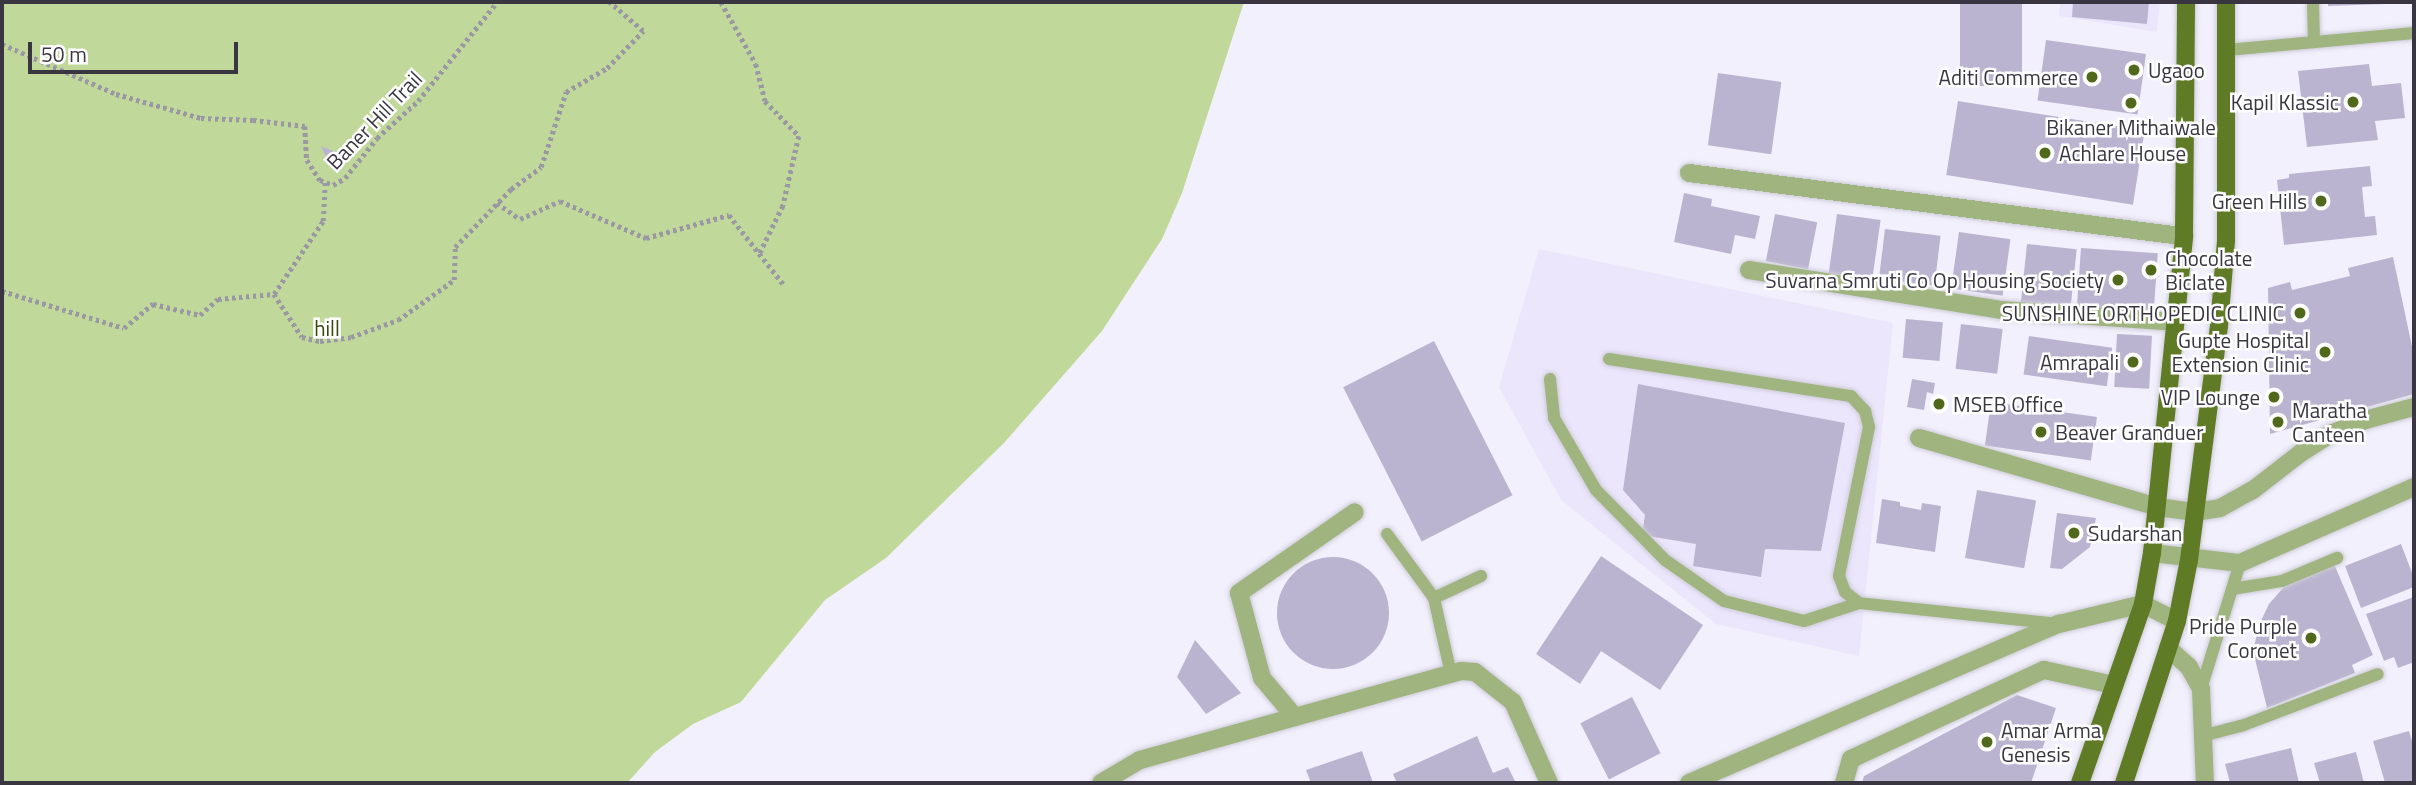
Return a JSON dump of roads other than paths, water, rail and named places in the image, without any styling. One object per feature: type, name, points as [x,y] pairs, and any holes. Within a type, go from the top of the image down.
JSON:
[{"type":"main road","points":[[2080,783],[2143,604],[2152,553],[2184,236],[2186,2]]},
{"type":"main road","points":[[2123,783],[2177,621],[2196,512],[2219,326],[2226,240],[2226,2]]},
{"type":"street","points":[[1689,173],[2184,236]]},
{"type":"street","points":[[1749,270],[2001,310],[2175,322]]},
{"type":"street","points":[[1919,438],[2158,507],[2196,512],[2220,508],[2253,491],[2302,452],[2333,433],[2365,420],[2414,407]]},
{"type":"street","points":[[2152,553],[2189,560],[2239,563],[2414,487]]},
{"type":"street","points":[[1294,716],[1262,678],[1239,593],[1355,512]]},
{"type":"street","points":[[1689,783],[2059,624],[2143,604],[2177,621]]},
{"type":"street","points":[[2168,648],[2189,667],[2201,689],[2205,783]]},
{"type":"street","points":[[1844,783],[1851,759],[2044,670],[2114,685]]},
{"type":"street","points":[[1101,783],[1140,760],[1451,674],[1475,672],[1513,702],[1549,783]]},
{"type":"lane","points":[[2313,2],[2314,42]]},
{"type":"lane","points":[[2227,50],[2414,33]]},
{"type":"lane","points":[[1608,359],[1851,396],[1865,411],[1869,426],[1839,576],[1845,592],[1859,603]]},
{"type":"lane","points":[[1550,379],[1554,418],[1596,490],[1665,560],[1724,601],[1804,621],[1859,603],[2059,624]]},
{"type":"lane","points":[[1387,534],[1434,598],[1451,674]]},
{"type":"lane","points":[[2232,589],[2282,581],[2337,558]]},
{"type":"lane","points":[[2201,689],[2239,563]]},
{"type":"lane","points":[[1434,598],[1481,576]]},
{"type":"lane","points":[[2202,736],[2244,726],[2378,674]]},
{"type":"place","name":"Ugaoo","points":[[2134,70]]},
{"type":"place","name":"Aditi Commerce","points":[[2092,77]]},
{"type":"place","name":"Kapil Klassic","points":[[2353,102]]},
{"type":"place","name":"Bikaner Mithaiwale","points":[[2131,103]]},
{"type":"place","name":"Achlare House","points":[[2045,153]]},
{"type":"place","name":"Green Hills","points":[[2321,201]]},
{"type":"place","name":"Chocolate Biclate","points":[[2151,270]]},
{"type":"place","name":"Suvarna Smruti Co Op Housing Society","points":[[2118,280]]},
{"type":"place","name":"SUNSHINE ORTHOPEDIC CLINIC","points":[[2300,313]]},
{"type":"place","name":"Gupte Hospital Extension Clinic","points":[[2325,352]]},
{"type":"place","name":"Amrapali","points":[[2133,362]]},
{"type":"place","name":"VIP Lounge","points":[[2274,397]]},
{"type":"place","name":"MSEB Office","points":[[1939,404]]},
{"type":"place","name":"Maratha Canteen","points":[[2278,422]]},
{"type":"place","name":"Beaver Granduer","points":[[2041,432]]},
{"type":"place","name":"Sudarshan","points":[[2074,533]]},
{"type":"place","name":"Pride Purple Coronet","points":[[2311,638]]},
{"type":"place","name":"Amar Arma Genesis","points":[[1987,742]]},
{"type":"park label","name":"hill","points":[[327,328]]}]
